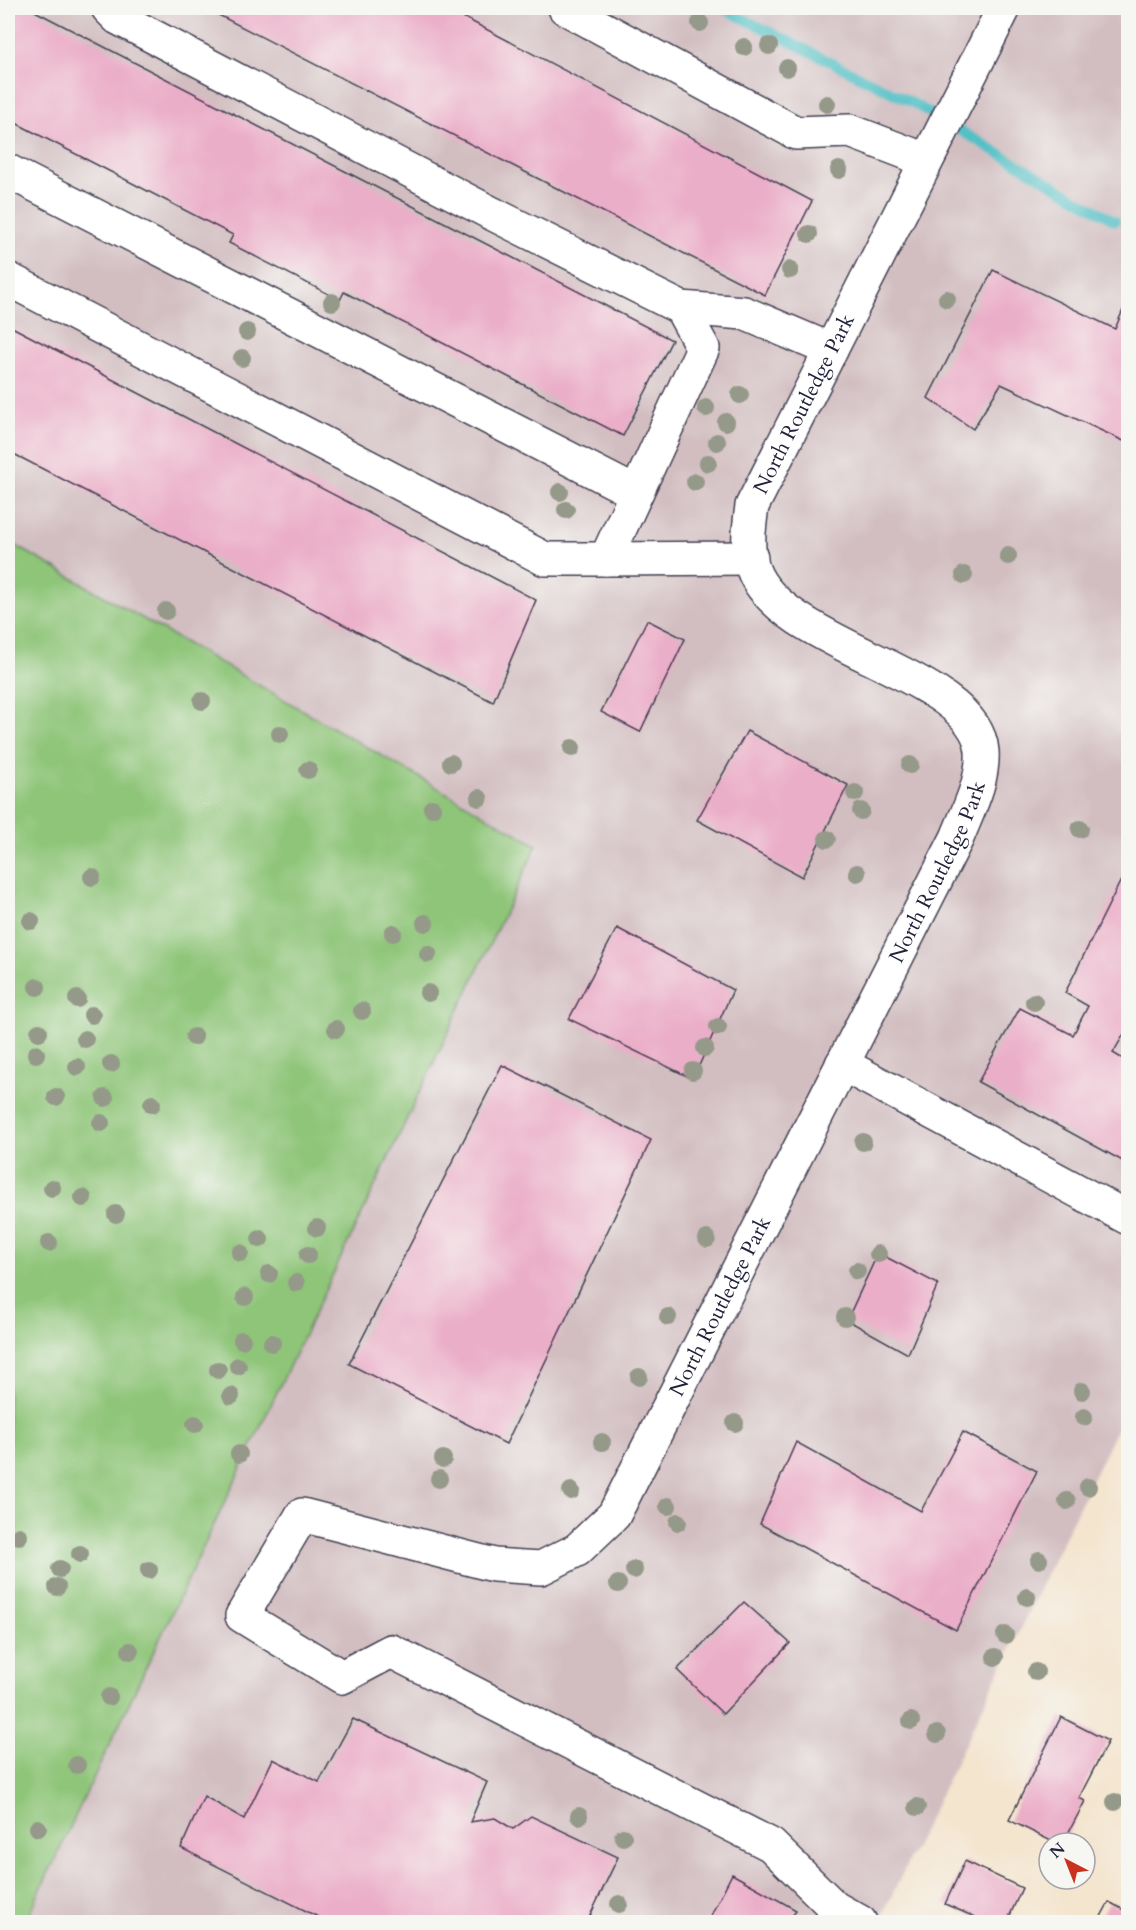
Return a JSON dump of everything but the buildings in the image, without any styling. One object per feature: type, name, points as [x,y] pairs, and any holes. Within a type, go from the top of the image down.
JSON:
[{"type":"street","points":[[108,8],[118,18],[489,212],[681,308],[744,313],[831,350]]},
{"type":"street","points":[[565,8],[796,133],[850,130],[926,160]]},
{"type":"street","name":"North Routledge Park","points":[[860,1923],[834,1908],[771,1845],[391,1652],[342,1677],[242,1616],[302,1515],[494,1565],[541,1568],[577,1550],[614,1515],[957,838],[982,774],[982,748],[967,717],[941,695],[798,619],[767,596],[753,570],[748,540],[752,506],[965,85],[1000,9]]},
{"type":"street","points":[[8,171],[636,494]]},
{"type":"street","points":[[8,279],[545,559],[751,558]]},
{"type":"street","points":[[606,559],[703,348],[681,308]]},
{"type":"street","points":[[842,1064],[1128,1218]]},
{"type":"shaded area","points":[[8,8],[1128,8],[1128,1405],[879,1922],[40,1922],[27,1918],[537,845],[8,544]]},
{"type":"green space","points":[[8,541],[537,845],[27,1918],[40,1922],[8,1922]]},
{"type":"waterway","points":[[722,8],[911,102],[1115,221]]}]
